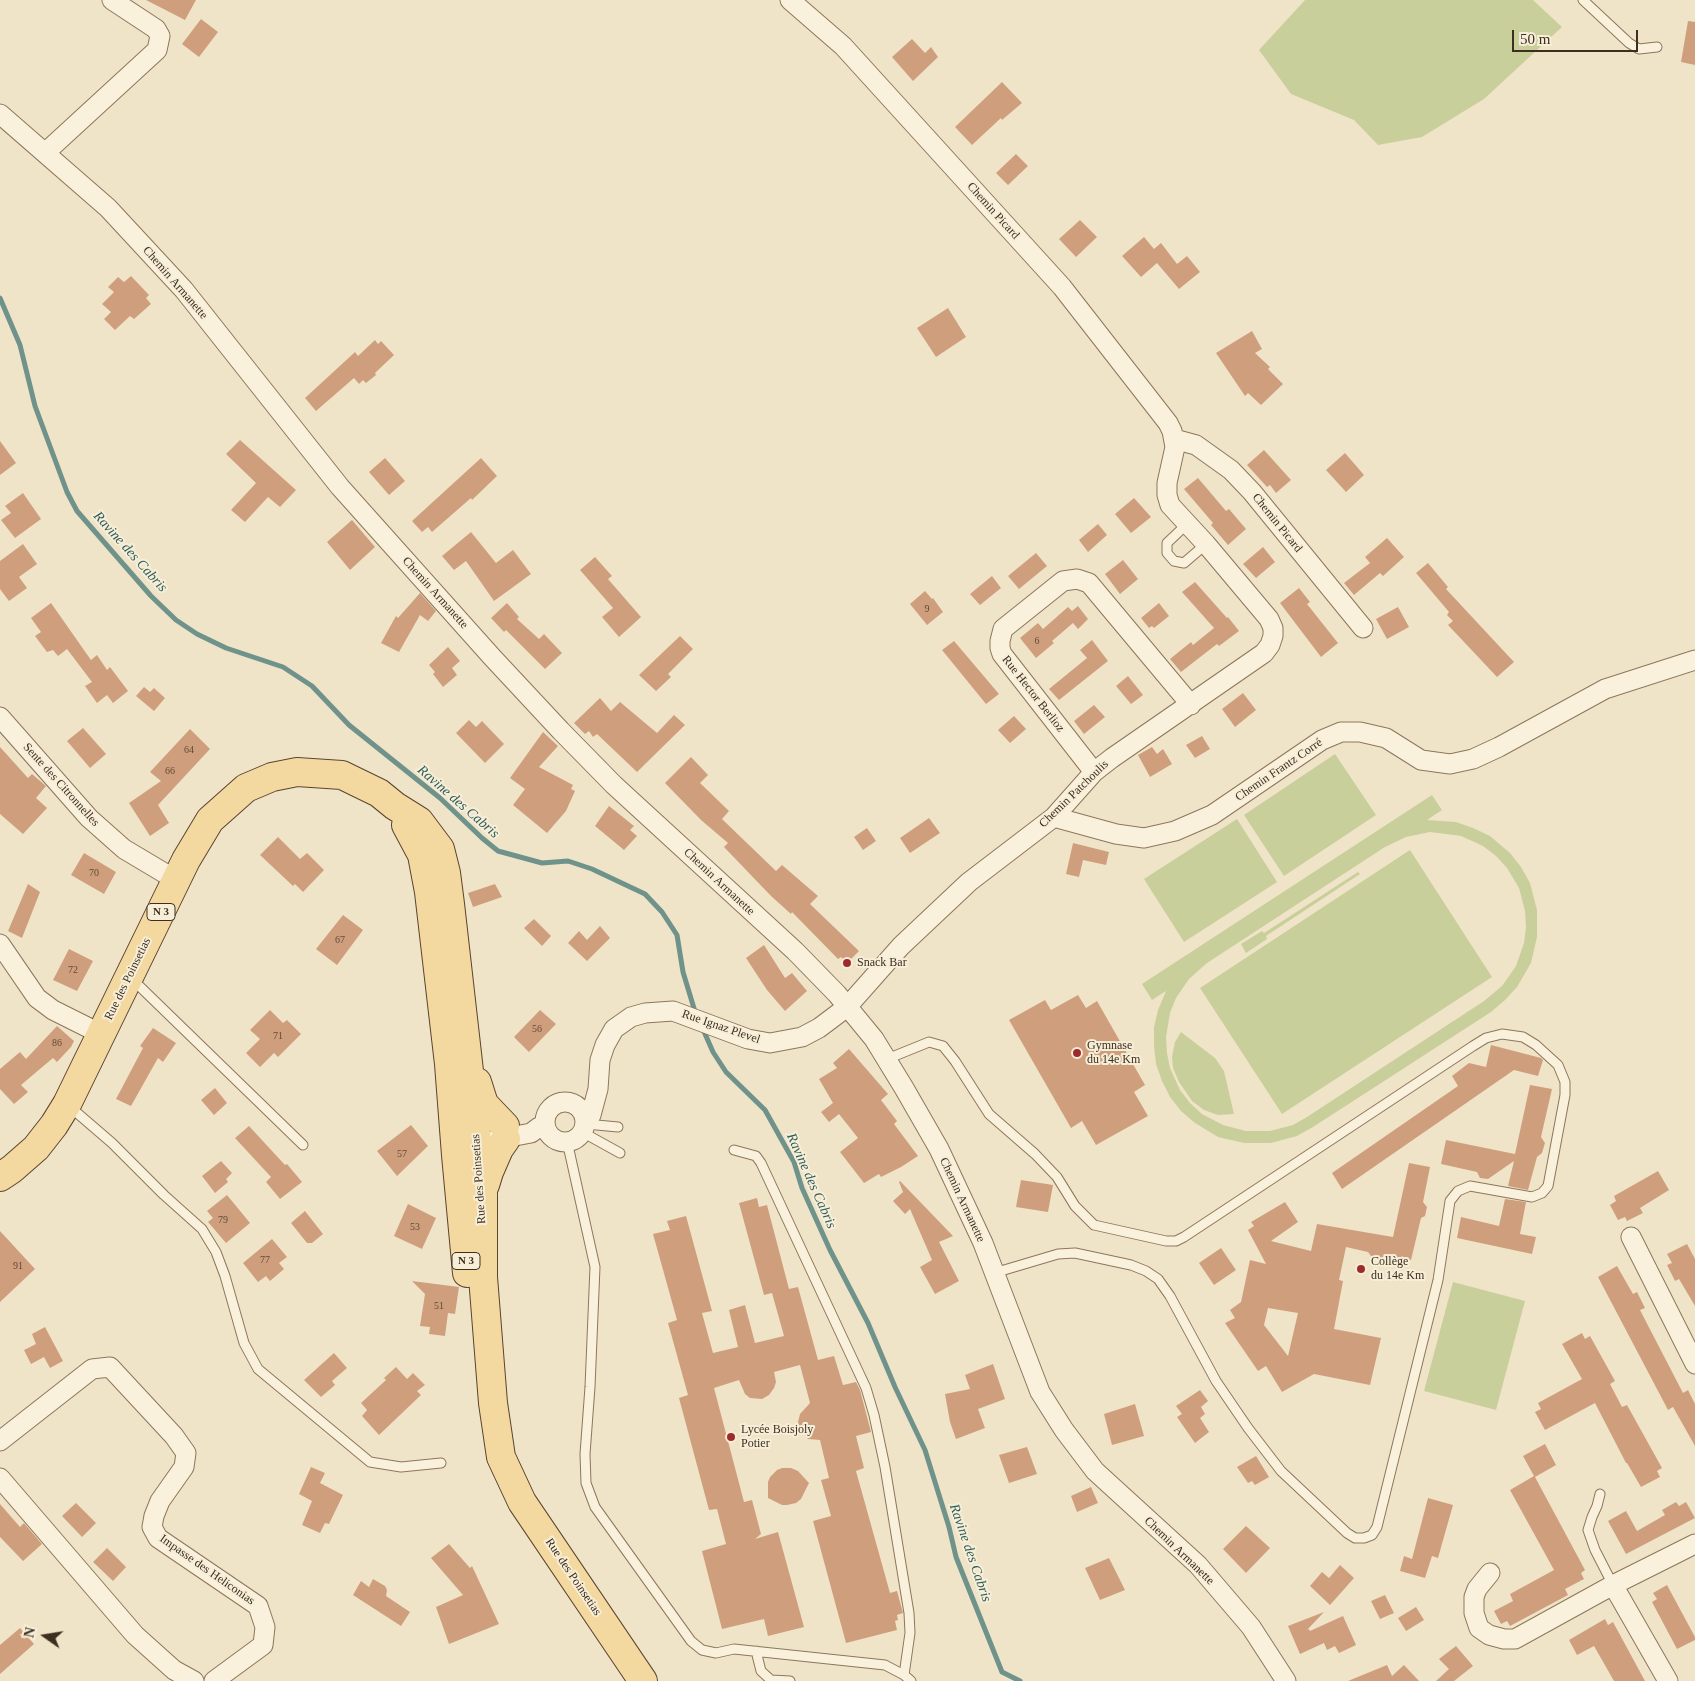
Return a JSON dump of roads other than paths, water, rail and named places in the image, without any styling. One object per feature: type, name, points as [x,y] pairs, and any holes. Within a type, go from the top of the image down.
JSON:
[{"type":"main road","name":"Rue des Poinsetias","points":[[0,1177],[36,1148],[54,1125],[67,1104],[186,860],[210,820],[246,788],[272,777],[297,772],[342,774],[379,793],[419,821],[440,849],[446,873],[458,1056],[468,1140],[485,1448],[495,1479],[511,1513],[629,1681]]},
{"type":"main road","points":[[458,1056],[478,1086],[484,1104],[505,1133],[489,1172],[483,1194]]},
{"type":"main road","name":"Rue des Poinsetias","points":[[468,1140],[483,1194],[483,1277],[493,1404],[501,1457],[522,1502],[643,1681]]},
{"type":"street","points":[[46,152],[157,50],[160,36],[156,29],[112,0]]},
{"type":"street","name":"Chemin Picard","points":[[790,0],[843,46],[1062,287],[1168,423],[1174,439],[1196,445],[1231,470],[1252,492],[1363,628]]},
{"type":"street","name":"Chemin Armanette","points":[[0,114],[46,152],[108,208],[184,290],[340,487],[554,724],[614,785],[795,951],[837,994],[874,1039],[938,1149],[983,1243],[1040,1392],[1064,1430],[1094,1470],[1204,1572],[1251,1627],[1286,1681]]},
{"type":"street","points":[[1174,439],[1175,448],[1167,483],[1167,495],[1170,505],[1206,544]]},
{"type":"street","name":"Chemin Patchoulis","points":[[847,1007],[901,946],[932,915],[969,882],[1054,817],[1094,772],[1264,653],[1270,645],[1273,636],[1273,628],[1269,619],[1206,544]]},
{"type":"street","name":"Rue Hector Berlioz","points":[[1094,772],[1002,654],[1000,648],[1003,629],[1063,581],[1077,579],[1089,583],[1191,704]]},
{"type":"street","name":"Chemin Frantz Corré","points":[[1054,817],[1116,834],[1144,838],[1175,831],[1212,815],[1322,740],[1342,732],[1360,732],[1386,738],[1421,760],[1450,764],[1473,759],[1499,747],[1605,689],[1695,660]]},
{"type":"street","name":"Sente des Citronnelles","points":[[0,718],[89,818],[124,848],[176,880]]},
{"type":"street","points":[[0,944],[37,998],[53,1010],[101,1034]]},
{"type":"street","name":"Rue Ignaz Plevel","points":[[578,1132],[591,1116],[598,1089],[600,1060],[605,1045],[614,1029],[631,1017],[645,1013],[673,1011],[748,1039],[770,1043],[802,1037],[819,1028],[847,1007]]},
{"type":"street","points":[[571,1103],[588,1090],[598,1074]]},
{"type":"street","points":[[468,1140],[505,1133],[531,1133],[543,1127],[551,1108],[562,1102],[571,1103],[580,1108],[583,1114],[578,1132],[556,1140],[543,1127]]},
{"type":"street","points":[[1631,1238],[1695,1364]]},
{"type":"street","name":"Impasse des Heliconias","points":[[0,1441],[92,1369],[110,1367],[174,1436],[186,1453],[184,1467],[160,1502],[152,1527],[158,1538],[258,1606],[265,1627],[263,1645],[214,1681]]},
{"type":"street","points":[[0,1478],[135,1635],[174,1670],[194,1681]]},
{"type":"street","points":[[1490,1573],[1477,1588],[1474,1597],[1474,1613],[1479,1628],[1489,1635],[1504,1639],[1514,1639],[1613,1585],[1695,1544]]},
{"type":"street","points":[[1613,1585],[1668,1681]]},
{"type":"lane","points":[[1583,0],[1629,43],[1639,49],[1657,47]]},
{"type":"lane","points":[[1187,524],[1167,543],[1167,553],[1174,561],[1184,563],[1206,544]]},
{"type":"lane","points":[[129,976],[303,1145]]},
{"type":"lane","points":[[887,1059],[930,1042],[943,1046],[956,1061],[989,1114],[1035,1154],[1057,1177],[1075,1206],[1094,1225],[1166,1241],[1176,1241],[1184,1237],[1486,1038],[1502,1034],[1523,1037],[1536,1045],[1558,1066],[1565,1082],[1565,1095],[1548,1186],[1542,1193],[1532,1196],[1470,1186],[1458,1191],[1450,1201],[1438,1280],[1377,1527],[1372,1534],[1364,1538],[1355,1538],[1347,1533],[1281,1471],[1248,1428],[1216,1381],[1170,1296],[1158,1280],[1146,1270],[1131,1265],[1075,1254],[1058,1254],[994,1273]]},
{"type":"lane","points":[[67,1104],[112,1143],[164,1195],[202,1229],[216,1252],[225,1276],[244,1343],[258,1369],[370,1462],[401,1467],[441,1463]]},
{"type":"lane","points":[[578,1132],[618,1127]]},
{"type":"lane","points":[[578,1132],[620,1153]]},
{"type":"lane","points":[[578,1132],[595,1267],[585,1454],[586,1483],[595,1507],[691,1641],[702,1650],[716,1653],[734,1649],[885,1665],[908,1678],[909,1613],[885,1467],[866,1388],[761,1163],[756,1156],[734,1150]]},
{"type":"lane","points":[[1600,1494],[1598,1506],[1588,1530],[1613,1585]]},
{"type":"lane","points":[[756,1651],[761,1671],[771,1680],[790,1681]]},
{"type":"waterway","name":"Ravine des Cabris","points":[[0,298],[20,345],[35,406],[67,492],[77,511],[151,596],[176,620],[197,634],[226,648],[283,667],[312,686],[349,725],[440,798],[498,851],[542,863],[568,861],[592,869],[645,894],[662,912],[677,935],[683,972],[696,1015]]},
{"type":"waterway","name":"Ravine des Cabris","points":[[702,1027],[713,1052],[726,1072],[765,1110],[794,1162],[802,1188],[830,1250],[868,1323],[895,1387],[925,1450],[949,1527],[956,1557],[1002,1672],[1020,1681]]},
{"type":"place","name":"Snack Bar","points":[[847,963]]},
{"type":"place","name":"Gymnase du 14e Km","points":[[1077,1053]]},
{"type":"place","name":"Collège du 14e Km","points":[[1361,1269]]},
{"type":"place","name":"Lycée Boisjoly Potier","points":[[731,1437]]}]
